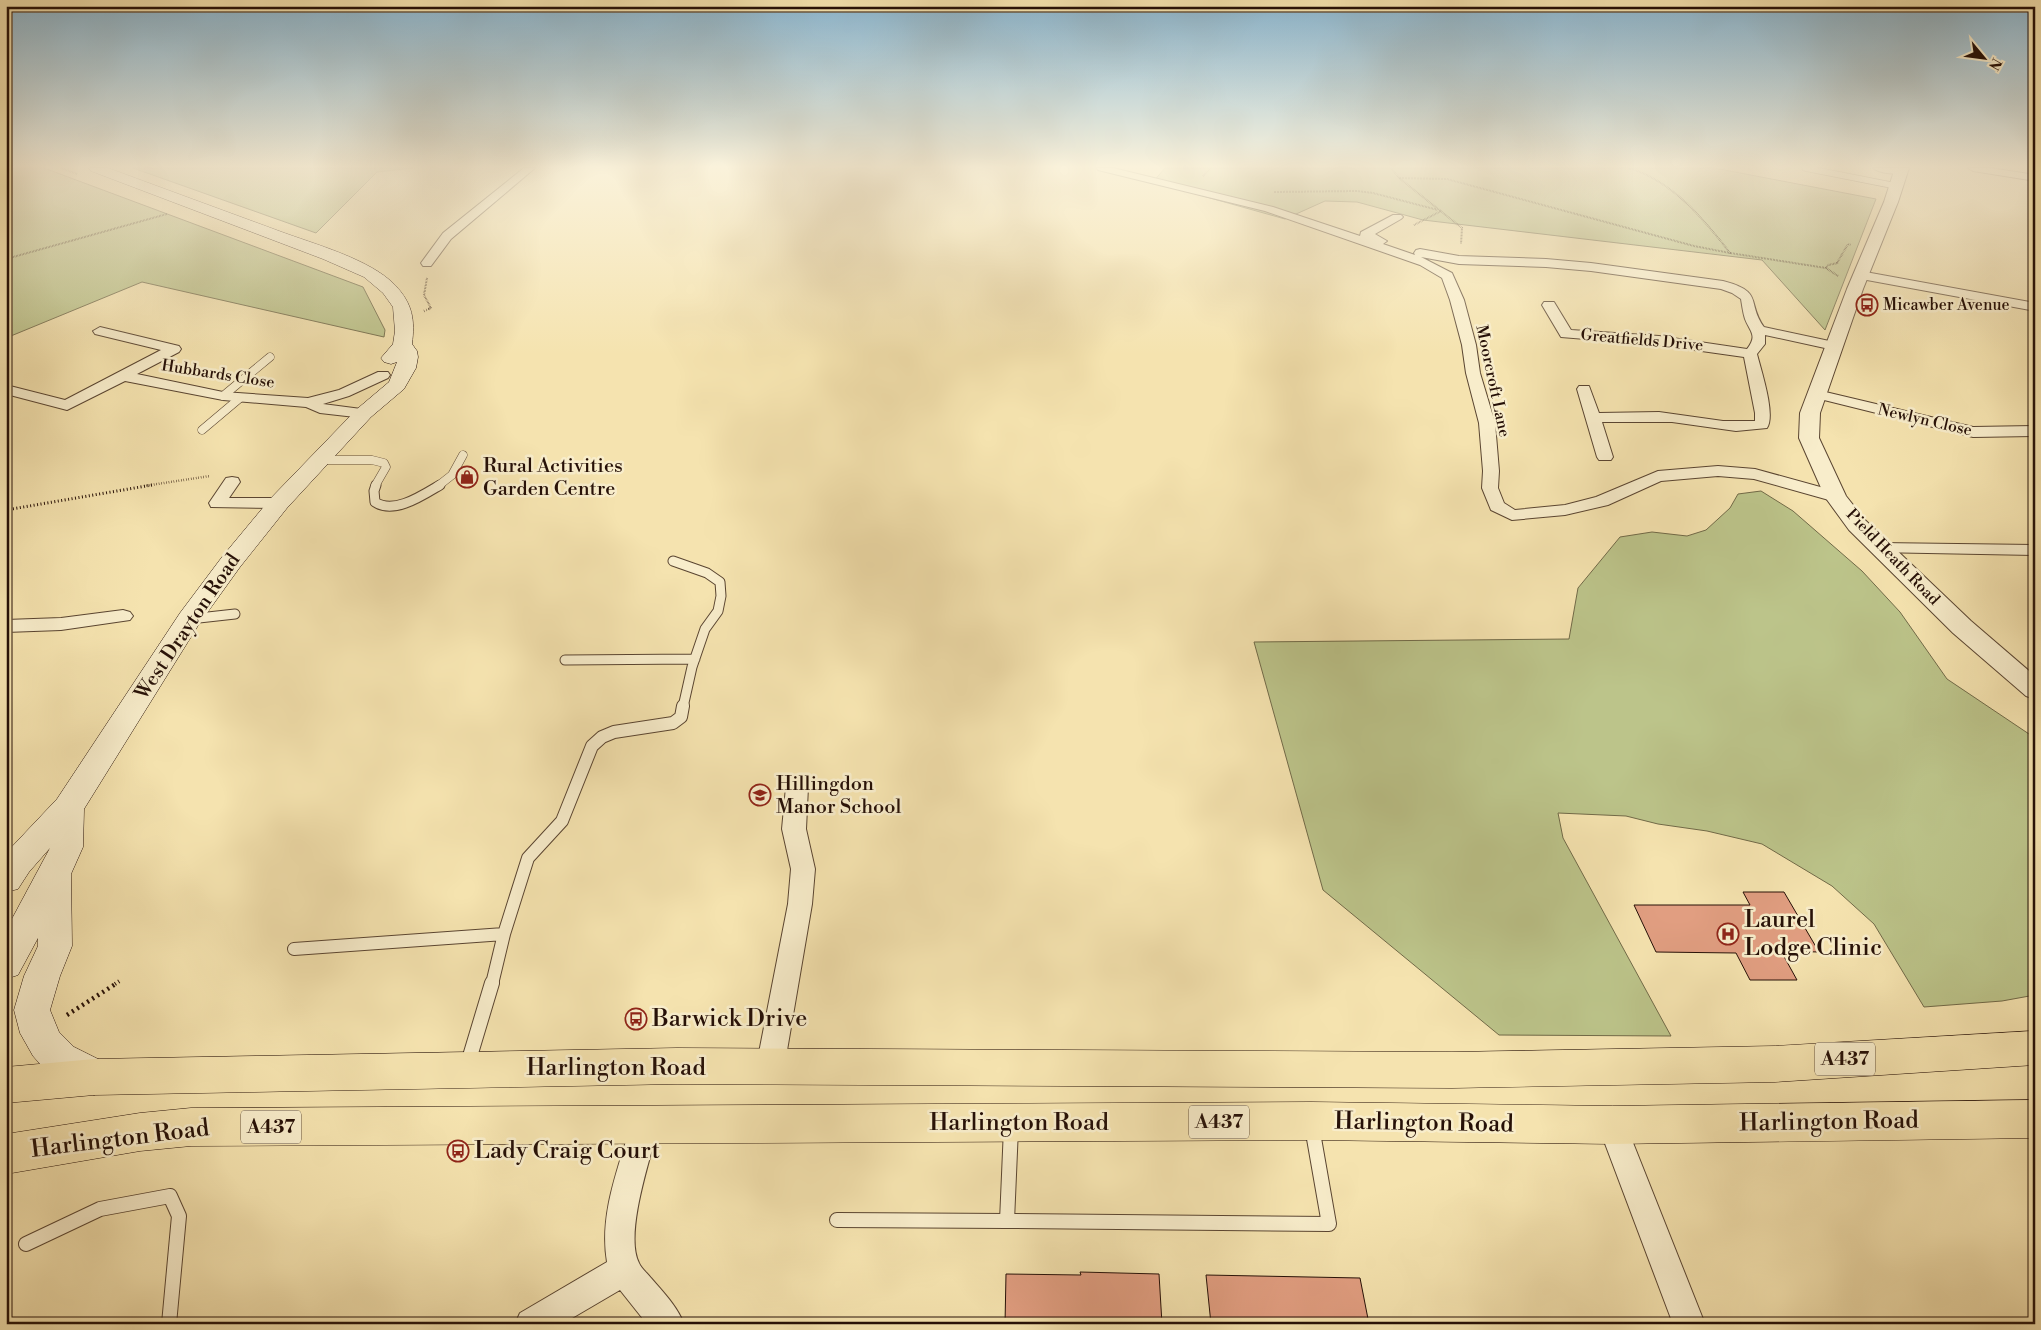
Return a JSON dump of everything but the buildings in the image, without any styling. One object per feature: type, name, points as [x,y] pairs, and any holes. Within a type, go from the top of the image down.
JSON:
[{"type":"main road","name":"West Drayton Road","points":[[262,230],[364,269],[383,283],[402,307],[402,345],[392,357],[371,395],[364,413]]},
{"type":"main road","name":"West Drayton Road","points":[[6,878],[17,863],[68,808],[208,590],[279,503],[364,413],[397,385],[406,368],[408,357],[407,351],[402,345]]},
{"type":"main road","points":[[6,964],[55,874],[67,847],[68,808]]},
{"type":"main road","points":[[55,874],[55,946],[42,976],[32,1010],[39,1033],[46,1044],[61,1060],[94,1078]]},
{"type":"main road","name":"Harlington Road","points":[[6,1086],[94,1078],[667,1066],[1452,1070],[1775,1064],[1877,1056],[2035,1048]]},
{"type":"main road","name":"Harlington Road","points":[[6,1154],[121,1134],[191,1127],[1311,1122],[1612,1125],[2035,1119]]},
{"type":"street","points":[[427,262],[447,236],[454,230]]},
{"type":"street","name":"Moorcroft Lane","points":[[1331,230],[1424,262],[1448,276],[1457,300],[1469,345],[1473,373],[1488,423],[1491,471],[1490,488],[1498,506],[1512,515],[1565,510],[1602,501],[1658,476],[1718,471],[1755,474],[1836,497]]},
{"type":"street","points":[[1372,230],[1364,234],[1429,256],[1459,260],[1591,267],[1723,285],[1738,290],[1747,298],[1752,320],[1758,330],[1758,344],[1750,354],[1763,414],[1762,425],[1744,428],[1658,416],[1630,418],[1594,416]]},
{"type":"street","name":"Pield Heath Road","points":[[1874,230],[1852,276],[1834,346],[1810,413],[1809,438],[1836,497],[1857,525],[1962,627],[2035,690]]},
{"type":"street","points":[[1852,276],[2035,308]]},
{"type":"street","name":"Greatfields Drive","points":[[1549,305],[1566,334],[1648,338],[1704,345],[1750,354]]},
{"type":"street","points":[[1758,330],[1834,346]]},
{"type":"street","name":"Hubbards Close","points":[[6,390],[67,405],[174,349],[100,331]]},
{"type":"street","name":"Hubbards Close","points":[[122,376],[223,396],[308,402],[344,393],[383,375]]},
{"type":"street","points":[[1584,389],[1606,457]]},
{"type":"street","name":"Newlyn Close","points":[[1817,394],[1973,432],[2035,431]]},
{"type":"street","name":"Hubbards Close","points":[[308,402],[320,408],[364,413]]},
{"type":"street","points":[[232,482],[217,504],[279,503]]},
{"type":"street","points":[[1880,548],[2035,550]]},
{"type":"street","points":[[6,626],[62,624],[123,616]]},
{"type":"street","points":[[770,1068],[800,904],[803,869],[794,829],[797,787]]},
{"type":"street","points":[[645,1125],[626,1192],[620,1225],[620,1248],[624,1270],[668,1324]]},
{"type":"street","points":[[1612,1125],[1689,1324]]},
{"type":"street","points":[[531,1324],[624,1270]]},
{"type":"lane","points":[[223,396],[270,357]]},
{"type":"lane","points":[[202,430],[240,398]]},
{"type":"lane","points":[[320,460],[372,460],[384,463],[386,467],[377,481],[374,490],[376,502],[379,506],[385,508],[400,505],[446,480],[455,472],[463,455]]},
{"type":"lane","points":[[466,1069],[486,1007],[504,934],[528,858],[536,847],[548,838],[565,816],[592,746],[615,731],[631,727],[669,725],[681,717],[695,659],[705,629],[718,611],[721,596],[720,582],[707,573],[673,561]]},
{"type":"lane","points":[[189,619],[236,614]]},
{"type":"lane","points":[[565,660],[695,659]]},
{"type":"lane","points":[[294,949],[504,934]]},
{"type":"lane","points":[[837,1220],[1329,1224],[1311,1122]]},
{"type":"lane","points":[[1007,1222],[1012,1123]]},
{"type":"lane","points":[[26,1244],[100,1209],[170,1196],[179,1216],[169,1324]]},
{"type":"path","points":[[6,259],[40,248],[111,230]]},
{"type":"path","points":[[1461,247],[1462,230]]},
{"type":"path","points":[[1635,230],[1694,246],[1826,268],[1836,275],[1852,276]]},
{"type":"path","points":[[1712,230],[1721,239],[1730,253]]},
{"type":"path","points":[[403,321],[431,308],[424,295],[427,262]]},
{"type":"path","points":[[1826,268],[1832,263],[1841,264]]},
{"type":"path","points":[[6,510],[112,491],[208,477],[226,475],[232,482]]},
{"type":"green space","points":[[6,230],[210,230],[363,287],[385,330],[384,337],[142,282],[6,338]]},
{"type":"green space","points":[[308,230],[319,230],[316,233]]},
{"type":"green space","points":[[1508,230],[1864,230],[1825,330],[1762,260]]},
{"type":"green space","points":[[1761,491],[1793,511],[1862,571],[1900,612],[1947,679],[2035,738],[2035,995],[2002,1001],[1924,1007],[1874,924],[1832,886],[1762,844],[1707,831],[1658,824],[1626,816],[1558,813],[1563,838],[1671,1036],[1499,1035],[1323,890],[1254,642],[1569,639],[1578,588],[1620,537],[1652,532],[1687,536],[1706,530],[1730,508],[1738,494]]},
{"type":"place","name":"Micawber Avenue","points":[[1867,305]]},
{"type":"place","name":"Rural Activities Garden Centre","points":[[467,477]]},
{"type":"place","name":"Hillingdon Manor School","points":[[760,795]]},
{"type":"place","name":"Laurel Lodge Clinic","points":[[1728,934]]},
{"type":"place","name":"Barwick Drive","points":[[636,1019]]},
{"type":"place","name":"Lady Craig Court","points":[[458,1151]]}]
